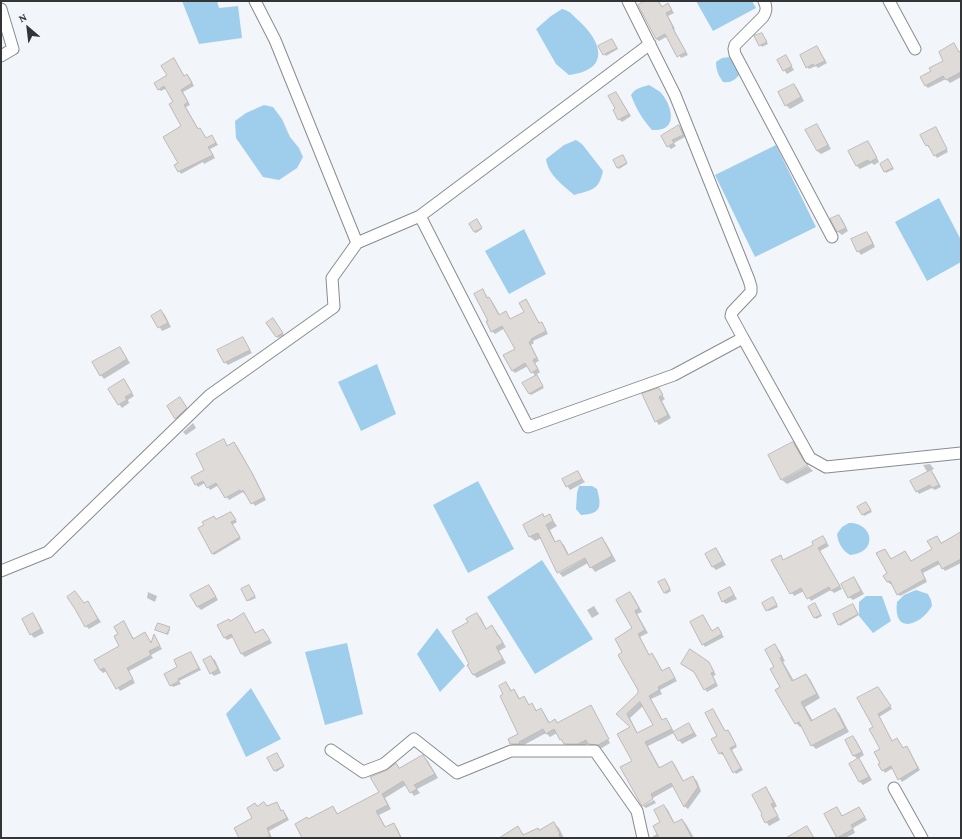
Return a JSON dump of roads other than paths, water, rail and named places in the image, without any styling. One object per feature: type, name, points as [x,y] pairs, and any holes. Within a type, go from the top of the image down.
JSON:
[{"type":"street","points":[[255,1],[275,40],[357,243]]},
{"type":"street","points":[[628,1],[674,95],[751,287],[751,292],[732,312],[731,316],[810,458],[826,467],[961,452]]},
{"type":"street","points":[[764,1],[767,8],[765,14],[735,45],[734,48],[832,237]]},
{"type":"street","points":[[889,1],[915,50]]},
{"type":"street","points":[[1,9],[13,49],[1,56]]},
{"type":"street","points":[[1,571],[48,552],[210,395],[334,307],[332,278],[357,243],[420,216],[650,44]]},
{"type":"street","points":[[420,216],[528,427],[674,375],[743,338]]},
{"type":"street","points":[[331,750],[363,772],[384,764],[414,739],[457,773],[511,751],[595,751],[636,811],[643,838]]},
{"type":"street","points":[[894,788],[922,838]]},
{"type":"water","points":[[182,1],[217,1],[219,8],[238,6],[242,38],[199,44]]},
{"type":"water","points":[[696,1],[752,1],[756,8],[713,31]]},
{"type":"water","points":[[562,9],[568,11],[587,29],[597,46],[598,54],[597,62],[591,68],[569,75],[556,64],[536,29]]},
{"type":"water","points":[[730,57],[734,61],[740,74],[733,81],[723,82],[718,73],[716,62],[722,58]]},
{"type":"water","points":[[649,85],[662,94],[671,112],[669,123],[666,127],[660,130],[652,130],[637,110],[631,95],[637,89]]},
{"type":"water","points":[[264,105],[273,107],[282,119],[290,137],[299,148],[303,157],[297,168],[279,180],[263,177],[236,138],[235,121],[246,113]]},
{"type":"water","points":[[576,140],[582,144],[603,171],[597,186],[586,192],[574,195],[553,175],[547,165],[546,159],[564,145]]},
{"type":"water","points":[[776,145],[816,227],[755,257],[715,175]]},
{"type":"water","points":[[939,198],[961,240],[961,262],[927,281],[895,222]]},
{"type":"water","points":[[524,229],[546,274],[509,294],[485,251]]},
{"type":"water","points":[[377,364],[396,414],[361,431],[338,382]]},
{"type":"water","points":[[478,481],[514,549],[468,573],[433,505]]},
{"type":"water","points":[[579,486],[592,486],[597,489],[599,505],[593,513],[581,515],[576,509]]},
{"type":"water","points":[[849,523],[857,524],[863,527],[869,538],[869,543],[866,549],[860,553],[850,555],[841,546],[837,534],[842,527]]},
{"type":"water","points":[[542,560],[593,639],[535,674],[487,597]]},
{"type":"water","points":[[916,590],[928,594],[932,606],[927,613],[915,622],[908,624],[903,623],[899,619],[897,612],[897,602],[904,595]]},
{"type":"water","points":[[866,596],[882,596],[891,621],[873,633],[859,616],[859,602]]},
{"type":"water","points":[[437,628],[465,666],[440,692],[417,654]]},
{"type":"water","points":[[347,643],[363,714],[325,725],[305,652]]},
{"type":"water","points":[[251,688],[281,739],[246,757],[226,714]]}]
